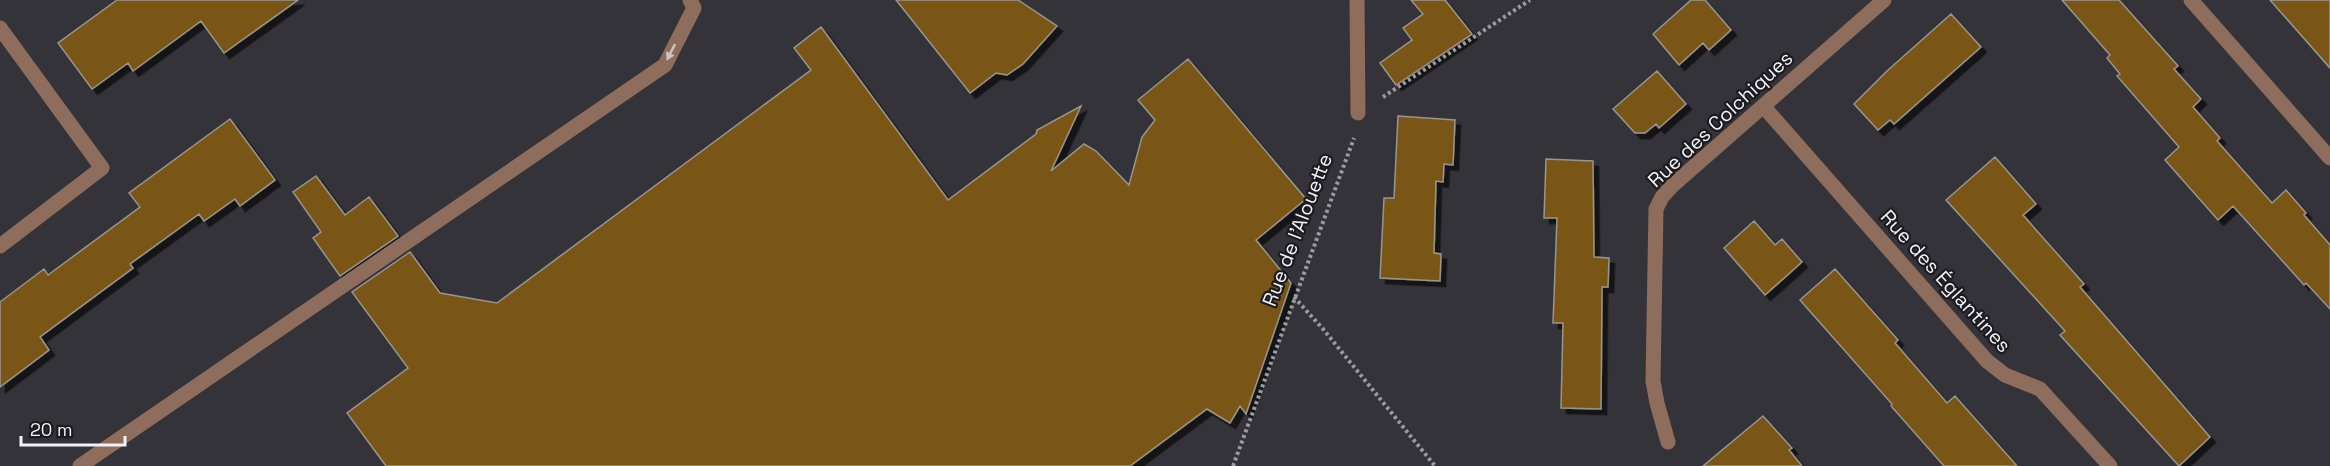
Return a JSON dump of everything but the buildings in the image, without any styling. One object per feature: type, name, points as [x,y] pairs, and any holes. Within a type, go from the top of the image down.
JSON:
[{"type":"street","points":[[80,466],[665,65],[694,9],[690,0]]},
{"type":"street","points":[[1357,0],[1358,112]]},
{"type":"street","name":"Rue des Colchiques","points":[[1668,442],[1653,381],[1656,209],[1662,197],[1673,185],[1884,0]]},
{"type":"street","points":[[2191,0],[2330,158]]},
{"type":"street","points":[[0,28],[102,168],[0,246]]},
{"type":"street","name":"Rue des Églantines","points":[[1764,107],[1987,362],[2005,375],[2028,383],[2048,396],[2110,466]]},
{"type":"path","points":[[1358,112],[1530,0]]},
{"type":"path","name":"Rue de l'Alouette","points":[[1233,466],[1350,149],[1356,132],[1358,112]]},
{"type":"path","points":[[1294,297],[1435,466]]}]
